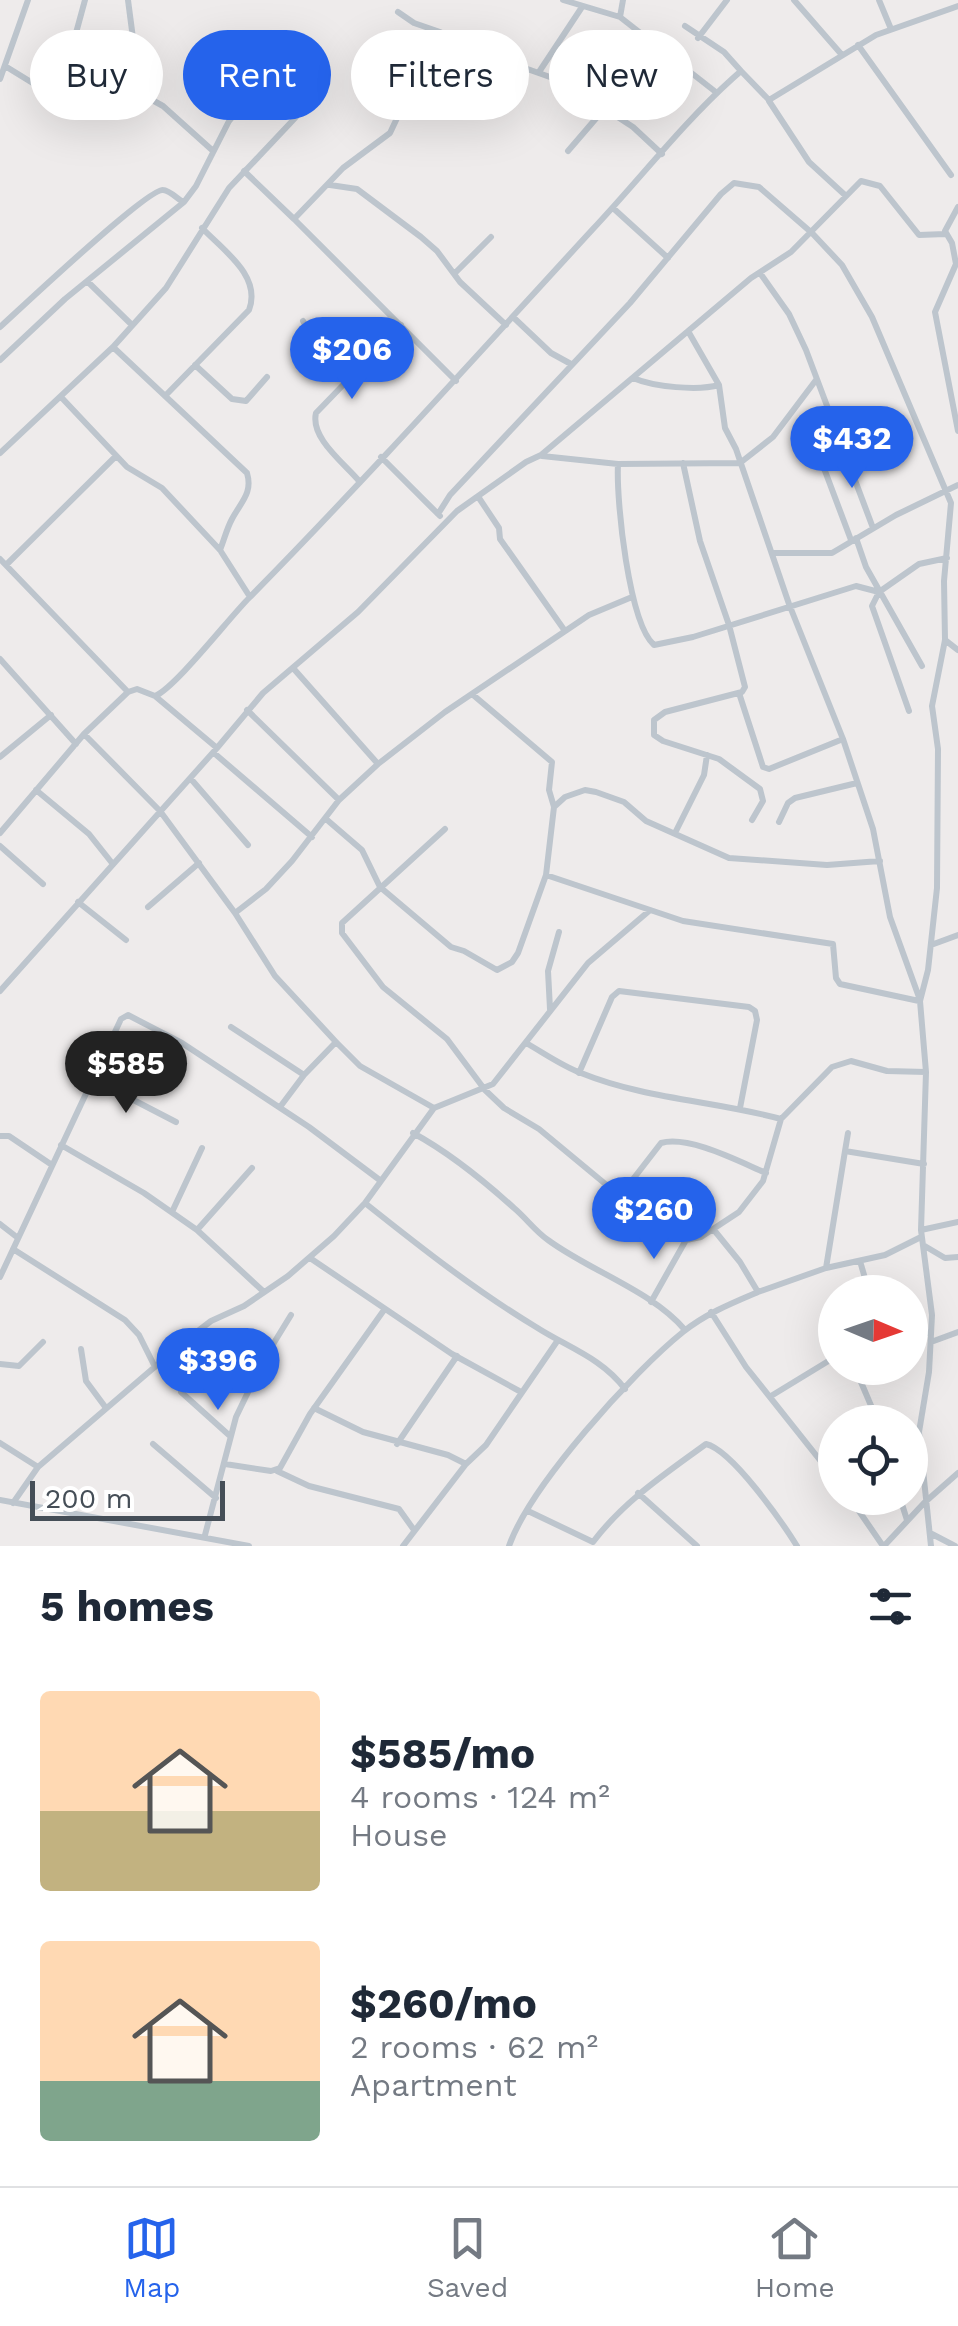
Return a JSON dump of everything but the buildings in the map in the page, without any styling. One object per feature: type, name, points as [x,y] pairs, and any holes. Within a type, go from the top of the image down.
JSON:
[{"type":"street","points":[[0,80],[28,0]]},
{"type":"street","points":[[5,66],[56,93],[61,88],[85,0]]},
{"type":"street","points":[[128,0],[134,90],[163,106],[212,150]]},
{"type":"street","points":[[563,0],[620,17],[717,92]]},
{"type":"street","points":[[620,17],[623,0]]},
{"type":"street","points":[[698,38],[727,0]]},
{"type":"street","points":[[794,0],[842,55]]},
{"type":"street","points":[[878,0],[891,29]]},
{"type":"street","points":[[944,0],[948,8]]},
{"type":"street","points":[[769,100],[891,29],[958,6]]},
{"type":"street","points":[[539,72],[582,8]]},
{"type":"street","points":[[398,12],[434,30]]},
{"type":"street","points":[[684,26],[724,52],[769,100],[808,162],[846,196]]},
{"type":"street","points":[[0,42],[11,48]]},
{"type":"street","points":[[858,46],[951,175]]},
{"type":"street","points":[[529,69],[549,76]]},
{"type":"street","points":[[155,696],[172,685],[250,597],[456,381],[717,92],[741,71]]},
{"type":"street","points":[[0,360],[184,202],[231,120]]},
{"type":"street","points":[[0,453],[132,325],[182,266],[202,228],[244,171],[293,120]]},
{"type":"street","points":[[294,219],[342,168],[390,133],[396,120]]},
{"type":"street","points":[[568,151],[595,120]]},
{"type":"street","points":[[623,120],[662,154]]},
{"type":"street","points":[[244,171],[456,381]]},
{"type":"street","points":[[0,991],[191,779],[246,710],[358,612],[446,522],[526,462],[541,456],[688,331],[812,233],[861,181],[871,180],[889,194],[919,236],[945,234]]},
{"type":"street","points":[[438,514],[450,495],[734,183],[759,186],[812,233],[842,265],[862,298],[948,491],[951,514],[945,640],[932,706],[938,749],[937,888],[920,1002]]},
{"type":"street","points":[[328,185],[362,192],[421,236],[506,325]]},
{"type":"street","points":[[0,327],[126,212],[162,189],[184,202]]},
{"type":"street","points":[[172,196],[174,212]]},
{"type":"street","points":[[613,208],[668,258]]},
{"type":"street","points":[[945,234],[958,208]]},
{"type":"street","points":[[165,396],[249,310],[252,300],[252,286],[244,272],[202,228]]},
{"type":"street","points":[[945,234],[952,242],[956,264],[935,312],[958,431]]},
{"type":"street","points":[[454,274],[490,237]]},
{"type":"street","points":[[760,273],[789,314],[873,528]]},
{"type":"street","points":[[88,282],[132,325]]},
{"type":"street","points":[[514,317],[550,353],[572,364]]},
{"type":"street","points":[[303,322],[321,352],[353,375]]},
{"type":"street","points":[[359,481],[313,423],[316,413],[401,324]]},
{"type":"street","points":[[688,331],[719,385],[725,428],[843,739],[880,861],[890,917],[920,1002],[926,1072],[922,1237],[932,1315],[922,1405]]},
{"type":"street","points":[[113,346],[247,474],[247,495],[220,550]]},
{"type":"street","points":[[195,365],[240,402],[246,401],[266,377]]},
{"type":"street","points":[[633,378],[661,386],[719,385]]},
{"type":"street","points":[[541,456],[618,464],[740,464],[773,437],[816,380]]},
{"type":"street","points":[[61,397],[126,467],[162,488],[220,550],[250,597]]},
{"type":"street","points":[[819,455],[879,592],[922,666]]},
{"type":"street","points":[[116,456],[3,562],[128,692]]},
{"type":"street","points":[[381,457],[446,522]]},
{"type":"street","points":[[683,463],[700,541],[745,687],[738,693],[666,712],[654,720],[654,734],[733,767],[760,789],[763,802],[752,820]]},
{"type":"street","points":[[618,464],[617,492],[632,596],[646,635],[654,645],[856,586],[879,592]]},
{"type":"street","points":[[774,553],[820,555],[842,549],[873,528],[958,485]]},
{"type":"street","points":[[479,498],[499,528],[500,539],[565,631]]},
{"type":"street","points":[[909,711],[872,606],[879,592],[919,564],[947,558]]},
{"type":"street","points":[[235,913],[266,889],[312,837],[338,800],[378,764],[565,631],[600,608],[632,596]]},
{"type":"street","points":[[945,640],[958,650]]},
{"type":"street","points":[[0,659],[76,744]]},
{"type":"street","points":[[293,668],[378,764]]},
{"type":"street","points":[[0,832],[84,734],[136,689],[155,696],[312,837]]},
{"type":"street","points":[[738,693],[763,768],[843,739]]},
{"type":"street","points":[[326,819],[362,850],[380,887],[450,947],[497,970],[512,962],[546,875],[554,807],[549,790],[552,762],[472,694]]},
{"type":"street","points":[[246,710],[338,800]]},
{"type":"street","points":[[0,756],[51,715]]},
{"type":"street","points":[[84,734],[160,811],[276,976],[336,1042],[360,1066],[434,1108]]},
{"type":"street","points":[[675,833],[704,775],[707,755]]},
{"type":"street","points":[[191,779],[248,845]]},
{"type":"street","points":[[779,822],[788,802],[795,798],[857,783]]},
{"type":"street","points":[[36,790],[90,834],[112,863]]},
{"type":"street","points":[[554,807],[565,797],[585,790],[624,802],[646,821],[729,858],[827,865],[880,861]]},
{"type":"street","points":[[445,830],[342,923],[342,933],[382,987],[446,1039],[504,1108],[550,1137],[644,1216],[686,1240],[702,1238],[739,1212],[766,1173],[781,1119],[841,1062],[926,1072]]},
{"type":"street","points":[[0,846],[43,884]]},
{"type":"street","points":[[148,907],[199,863]]},
{"type":"street","points":[[546,875],[683,921],[833,944],[840,984],[920,1002]]},
{"type":"street","points":[[78,902],[126,940]]},
{"type":"street","points":[[13,1503],[38,1467],[155,1366],[211,1322],[264,1292],[310,1258],[365,1202],[434,1108],[493,1084],[588,963],[649,912]]},
{"type":"street","points":[[550,1011],[548,971],[559,932]]},
{"type":"street","points":[[931,946],[958,936]]},
{"type":"street","points":[[580,1073],[618,991],[748,1008],[756,1011],[757,1020],[740,1108]]},
{"type":"street","points":[[0,1277],[91,1078],[121,1019],[128,1015],[182,1042],[381,1181]]},
{"type":"street","points":[[231,1027],[304,1076]]},
{"type":"street","points":[[280,1107],[336,1042]]},
{"type":"street","points":[[526,1043],[580,1073],[667,1097],[740,1108],[781,1119]]},
{"type":"street","points":[[91,1078],[176,1122]]},
{"type":"street","points":[[826,1268],[848,1133]]},
{"type":"street","points":[[414,1134],[440,1147],[542,1236],[582,1265],[617,1280],[685,1330]]},
{"type":"street","points":[[0,1136],[9,1136],[52,1165]]},
{"type":"street","points":[[620,1196],[661,1144],[670,1141],[707,1150],[766,1173]]},
{"type":"street","points":[[62,1145],[197,1230],[264,1292]]},
{"type":"street","points":[[172,1212],[202,1148]]},
{"type":"street","points":[[845,1152],[924,1164]]},
{"type":"street","points":[[197,1230],[252,1168]]},
{"type":"street","points":[[365,1202],[417,1245],[558,1340],[604,1366],[625,1388]]},
{"type":"street","points":[[509,1546],[528,1510],[579,1441],[625,1388],[685,1330],[712,1312],[758,1292],[826,1268],[885,1255],[958,1222]]},
{"type":"street","points":[[0,1224],[18,1238]]},
{"type":"street","points":[[714,1230],[758,1292]]},
{"type":"street","points":[[922,1237],[936,1255],[958,1257]]},
{"type":"street","points":[[651,1302],[686,1240]]},
{"type":"street","points":[[13,1249],[124,1320],[139,1335],[155,1366]]},
{"type":"street","points":[[310,1258],[456,1356],[522,1392]]},
{"type":"street","points":[[860,1260],[864,1275]]},
{"type":"street","points":[[276,1470],[314,1408],[384,1310]]},
{"type":"street","points":[[712,1312],[746,1368],[818,1459]]},
{"type":"street","points":[[205,1536],[230,1436],[264,1359],[291,1315]]},
{"type":"street","points":[[930,1343],[958,1332]]},
{"type":"street","points":[[403,1546],[466,1464],[486,1445],[558,1340]]},
{"type":"street","points":[[0,1364],[20,1366],[43,1342]]},
{"type":"street","points":[[82,1349],[86,1382],[106,1408]]},
{"type":"street","points":[[398,1444],[456,1356]]},
{"type":"street","points":[[771,1396],[818,1367]]},
{"type":"street","points":[[181,1392],[230,1436]]},
{"type":"street","points":[[314,1408],[362,1432],[448,1455],[466,1464]]},
{"type":"street","points":[[0,1443],[38,1467]]},
{"type":"street","points":[[153,1444],[216,1498]]},
{"type":"street","points":[[528,1510],[595,1545],[612,1516],[638,1493],[706,1444],[713,1444],[775,1512],[797,1546]]},
{"type":"street","points":[[225,1464],[276,1470],[309,1486],[399,1510],[414,1530]]},
{"type":"street","points":[[928,1499],[958,1473]]},
{"type":"street","points":[[638,1493],[697,1546]]},
{"type":"street","points":[[0,1500],[249,1546]]},
{"type":"street","points":[[862,1515],[884,1546],[913,1515]]},
{"type":"street","points":[[905,1515],[907,1521]]},
{"type":"street","points":[[927,1515],[932,1546]]},
{"type":"street","points":[[932,1534],[954,1546]]}]
